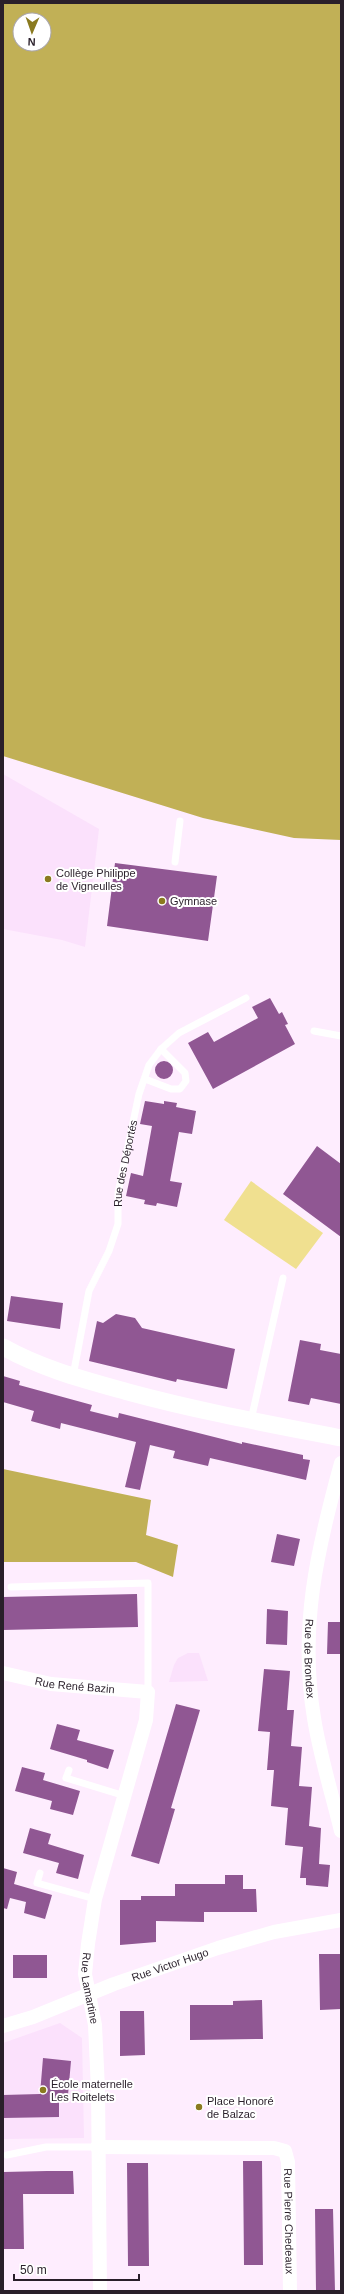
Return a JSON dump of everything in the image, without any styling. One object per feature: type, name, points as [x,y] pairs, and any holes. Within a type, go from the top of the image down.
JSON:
[{"type":"street","points":[[3,1347],[29,1361],[73,1376],[162,1401],[251,1421],[341,1438]]},
{"type":"street","name":"Rue de Brondex","points":[[341,1463],[319,1547],[309,1606],[308,1660],[314,1718],[341,1831]]},
{"type":"street","name":"Rue René Bazin","points":[[3,1673],[51,1684],[148,1692]]},
{"type":"street","name":"Rue Lamartine","points":[[100,2291],[97,2147],[98,2108],[95,2025],[90,1993],[85,1974],[95,1899],[146,1720],[148,1692]]},
{"type":"street","name":"Rue Victor Hugo","points":[[3,2026],[38,2015],[90,1993],[218,1948],[274,1932],[341,1920]]},
{"type":"street","name":"Rue Pierre Chedeaux","points":[[97,2147],[274,2148],[284,2152],[288,2162],[290,2291]]},
{"type":"lane","points":[[175,862],[180,821]]},
{"type":"lane","name":"Rue des Déportés","points":[[73,1376],[89,1291],[109,1252],[118,1224],[118,1193],[139,1094],[149,1065],[161,1049],[179,1033],[246,998]]},
{"type":"lane","points":[[314,1030],[341,1036]]},
{"type":"lane","points":[[145,1079],[171,1089],[180,1089],[186,1081],[185,1073],[161,1049]]},
{"type":"lane","points":[[251,1421],[282,1278]]},
{"type":"lane","points":[[11,1587],[148,1583],[148,1692]]},
{"type":"lane","points":[[69,1770],[66,1778],[125,1796]]},
{"type":"lane","points":[[40,1873],[37,1883],[95,1899]]},
{"type":"lane","points":[[7,2155],[46,2147],[97,2147]]},
{"type":"shaded area","points":[[3,3],[341,3],[341,840],[294,838],[203,818],[3,756]]},
{"type":"shaded area","name":"Collège Philippe de Vigneulles","points":[[3,774],[99,829],[85,947],[62,940],[3,929]]},
{"type":"shaded area","points":[[251,1181],[323,1233],[296,1269],[224,1220]]},
{"type":"shaded area","points":[[3,1469],[151,1500],[146,1535],[178,1545],[173,1577],[136,1562],[3,1562]]},
{"type":"shaded area","points":[[188,1653],[199,1653],[208,1681],[169,1682],[174,1665],[178,1658]]},
{"type":"shaded area","name":"École maternelle Les Roitelets","points":[[60,2023],[82,2038],[84,2138],[3,2139],[3,2043]]},
{"type":"building","name":"Gymnase","points":[[115,863],[217,876],[208,941],[107,926]]},
{"type":"building","points":[[270,998],[279,1014],[282,1012],[288,1024],[285,1025],[295,1044],[213,1089],[188,1043],[208,1032],[214,1042],[258,1018],[252,1007]]},
{"type":"building","points":[[164,1061],[170,1064],[173,1070],[170,1076],[164,1079],[158,1076],[155,1070],[158,1064]]},
{"type":"building","points":[[145,1101],[164,1104],[164,1101],[177,1103],[176,1107],[196,1111],[192,1134],[179,1132],[170,1181],[182,1183],[177,1207],[157,1203],[156,1206],[144,1204],[145,1200],[126,1196],[131,1173],[143,1176],[152,1126],[140,1124]]},
{"type":"building","points":[[317,1146],[341,1164],[341,1237],[283,1194]]},
{"type":"building","points":[[11,1296],[63,1303],[60,1329],[7,1321]]},
{"type":"building","points":[[116,1314],[135,1318],[142,1328],[235,1349],[227,1389],[177,1379],[176,1382],[89,1361],[97,1321],[103,1323]]},
{"type":"building","points":[[300,1340],[321,1344],[320,1350],[341,1354],[341,1404],[311,1398],[309,1405],[288,1401]]},
{"type":"building","points":[[3,1376],[20,1381],[19,1385],[92,1405],[90,1411],[118,1418],[119,1413],[242,1444],[242,1442],[303,1455],[303,1459],[310,1460],[306,1480],[210,1458],[208,1466],[173,1458],[175,1451],[150,1445],[140,1490],[125,1487],[136,1442],[61,1423],[60,1429],[31,1421],[34,1411],[3,1402]]},
{"type":"building","points":[[277,1534],[300,1539],[294,1566],[271,1562]]},
{"type":"building","points":[[137,1594],[138,1627],[3,1630],[3,1597]]},
{"type":"building","points":[[267,1609],[288,1611],[287,1645],[266,1644]]},
{"type":"building","points":[[328,1622],[341,1622],[341,1654],[327,1654]]},
{"type":"building","points":[[264,1669],[290,1671],[287,1710],[294,1710],[291,1746],[302,1747],[299,1786],[312,1787],[309,1826],[321,1828],[319,1864],[330,1865],[328,1887],[306,1885],[306,1878],[300,1878],[303,1847],[285,1845],[288,1808],[271,1806],[274,1770],[267,1770],[270,1732],[258,1731]]},
{"type":"building","points":[[176,1704],[200,1710],[171,1808],[175,1809],[159,1864],[131,1856]]},
{"type":"building","points":[[57,1724],[80,1730],[77,1740],[114,1750],[108,1769],[87,1762],[87,1760],[50,1749]]},
{"type":"building","points":[[22,1767],[45,1773],[43,1780],[80,1791],[73,1815],[50,1809],[52,1801],[15,1791]]},
{"type":"building","points":[[30,1828],[51,1834],[48,1844],[84,1855],[78,1879],[56,1873],[59,1863],[23,1853]]},
{"type":"building","points":[[3,1868],[17,1872],[14,1884],[52,1895],[45,1919],[24,1913],[26,1902],[10,1898],[7,1909],[3,1908]]},
{"type":"building","points":[[225,1875],[243,1875],[243,1889],[256,1889],[257,1912],[204,1912],[204,1922],[156,1921],[156,1942],[120,1945],[120,1900],[141,1900],[141,1896],[175,1896],[175,1884],[225,1884]]},
{"type":"building","points":[[319,1954],[341,1954],[341,2009],[320,2010]]},
{"type":"building","points":[[13,1955],[47,1955],[47,1978],[13,1978]]},
{"type":"building","points":[[262,2000],[263,2039],[190,2040],[190,2005],[233,2005],[233,2001]]},
{"type":"building","points":[[120,2011],[144,2011],[145,2055],[120,2056]]},
{"type":"building","points":[[43,2058],[71,2061],[68,2095],[59,2095],[59,2117],[3,2118],[3,2095],[40,2094]]},
{"type":"building","points":[[243,2161],[262,2161],[263,2265],[244,2265]]},
{"type":"building","points":[[127,2163],[148,2163],[149,2266],[128,2266]]},
{"type":"building","points":[[73,2171],[74,2194],[23,2194],[24,2249],[3,2249],[3,2172]]},
{"type":"building","points":[[315,2209],[333,2209],[335,2291],[316,2291]]},
{"type":"place","name":"Collège Philippe de Vigneulles","points":[[48,879]]},
{"type":"place","name":"Gymnase","points":[[162,901]]},
{"type":"place","name":"École maternelle Les Roitelets","points":[[43,2090]]},
{"type":"place","name":"Place Honoré de Balzac","points":[[199,2107]]}]
